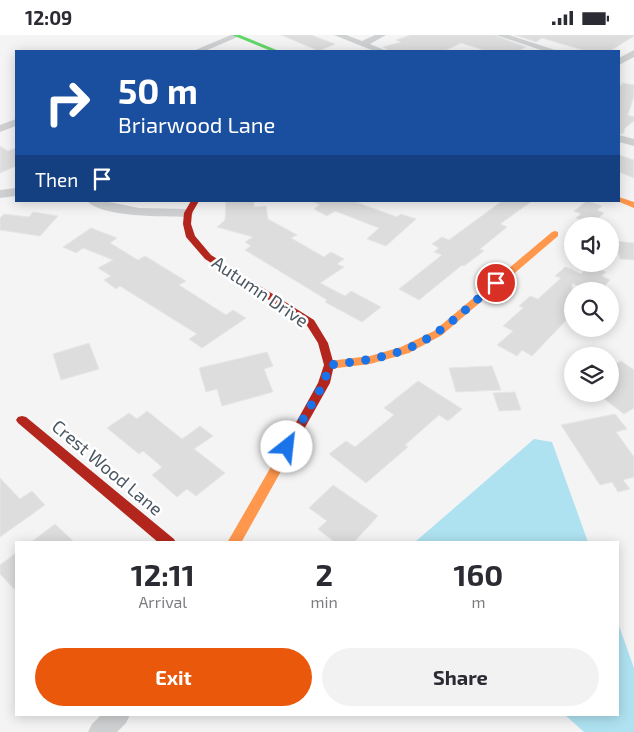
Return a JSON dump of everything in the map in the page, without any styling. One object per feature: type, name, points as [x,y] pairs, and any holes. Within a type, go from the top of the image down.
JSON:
[{"type":"street","points":[[338,35],[379,50]]},
{"type":"street","points":[[362,44],[382,35]]},
{"type":"street","points":[[500,35],[550,50]]},
{"type":"street","points":[[200,50],[228,36],[273,50]]},
{"type":"street","points":[[228,36],[254,50]]},
{"type":"street","points":[[620,61],[634,53]]},
{"type":"street","points":[[0,129],[15,122]]},
{"type":"street","points":[[620,138],[634,143]]},
{"type":"street","points":[[620,188],[634,194]]},
{"type":"street","points":[[0,194],[15,192]]},
{"type":"street","points":[[620,199],[634,205]]},
{"type":"street","points":[[95,202],[120,209],[188,213],[194,202]]},
{"type":"street","name":"Autumn Drive","points":[[188,213],[187,224],[191,237],[208,257],[310,322],[323,343],[329,365]]},
{"type":"street","points":[[235,541],[324,383],[329,365],[370,360],[405,350],[438,333],[555,235]]},
{"type":"street","name":"Crest Wood Lane","points":[[22,420],[167,541]]},
{"type":"street","points":[[100,732],[117,716]]},
{"type":"water","points":[[534,439],[552,442],[588,541],[416,541]]},
{"type":"water","points":[[619,626],[634,668],[634,732],[584,732],[566,716],[619,716]]},
{"type":"building","points":[[281,35],[311,35],[335,44],[317,50]]},
{"type":"building","points":[[411,35],[494,35],[526,47],[520,50],[484,50],[461,43],[446,50],[388,50],[383,47],[401,42],[396,40]]},
{"type":"building","points":[[515,35],[634,35],[612,50],[583,50],[542,38],[536,42]]},
{"type":"building","points":[[622,83],[634,85],[634,96],[628,115],[634,117],[634,121],[625,128],[623,134],[620,133]]},
{"type":"building","points":[[0,146],[8,151],[15,148],[15,166],[0,173]]},
{"type":"building","points":[[620,155],[634,160],[634,178],[620,172]]},
{"type":"building","points":[[226,202],[254,202],[254,207],[266,206],[268,219],[297,235],[291,238],[324,257],[331,252],[344,259],[337,264],[344,267],[320,283],[345,296],[351,291],[381,307],[362,322],[325,302],[327,300],[245,250],[251,246],[245,242],[253,237],[217,227],[225,220]]},
{"type":"building","points":[[314,202],[356,202],[397,217],[401,214],[416,219],[386,246],[367,239],[379,228],[335,211],[327,216],[314,209],[320,205]]},
{"type":"building","points":[[501,202],[531,202],[500,224],[507,227],[480,249],[484,251],[464,266],[462,265],[419,300],[399,289],[442,255],[434,252],[439,248],[432,244],[442,237],[449,240]]},
{"type":"building","points":[[586,202],[602,206],[597,210],[604,213],[599,217],[577,217],[581,214],[574,211]]},
{"type":"building","points":[[33,212],[58,216],[40,236],[0,230],[0,218],[4,214],[29,217]]},
{"type":"building","points":[[91,228],[117,238],[110,243],[138,260],[145,256],[186,281],[179,285],[226,315],[233,310],[246,318],[202,348],[189,339],[197,334],[120,286],[116,289],[104,280],[111,276],[98,268],[113,260],[83,248],[76,253],[63,247]]},
{"type":"building","points":[[619,241],[634,243],[634,260],[620,259]]},
{"type":"building","points":[[564,268],[564,272],[581,274],[583,272],[606,272],[602,276],[610,280],[608,282],[564,282],[564,322],[532,356],[522,350],[517,356],[497,345],[513,331],[503,326],[523,308],[519,306],[530,296],[538,299],[561,278],[555,276]]},
{"type":"building","points":[[89,343],[99,369],[61,380],[53,354]]},
{"type":"building","points":[[267,352],[273,366],[264,369],[273,392],[222,406],[217,389],[206,392],[199,368]]},
{"type":"building","points":[[621,361],[634,370],[634,408],[624,414],[608,402],[619,402],[619,362]]},
{"type":"building","points":[[492,366],[501,390],[456,392],[449,368]]},
{"type":"building","points":[[418,381],[462,409],[448,421],[439,415],[405,445],[408,447],[366,483],[329,454],[346,441],[355,447],[394,415],[384,408]]},
{"type":"building","points":[[515,392],[521,410],[499,411],[493,393]]},
{"type":"building","points":[[147,411],[182,439],[200,426],[213,436],[194,449],[225,473],[196,496],[187,489],[177,497],[152,475],[162,467],[143,451],[139,454],[107,428],[129,413],[137,419]]},
{"type":"building","points":[[615,414],[627,429],[616,432],[634,457],[634,477],[623,480],[630,489],[618,492],[612,482],[600,485],[561,425]]},
{"type":"building","points":[[0,478],[20,499],[32,491],[45,505],[0,537]]},
{"type":"building","points":[[333,485],[378,516],[355,541],[333,541],[318,529],[327,521],[309,508]]},
{"type":"building","points":[[55,524],[73,541],[33,541]]},
{"type":"building","points":[[15,554],[15,590],[0,574],[0,565]]},
{"type":"traffic: fast","points":[[235,35],[273,50]]},
{"type":"traffic: slow","points":[[620,199],[634,205]]},
{"type":"traffic: slow","points":[[329,365],[370,360],[405,350],[438,333],[555,234]]},
{"type":"traffic: slow","points":[[235,541],[299,428]]},
{"type":"traffic: jam","points":[[194,202],[188,213],[187,224],[191,237],[208,257],[310,322],[323,343],[329,365],[324,383],[299,428]]},
{"type":"traffic: jam","points":[[22,420],[167,541]]},
{"type":"route","points":[[287,447],[324,383],[329,365],[370,360],[405,350],[438,333],[496,283]]}]
